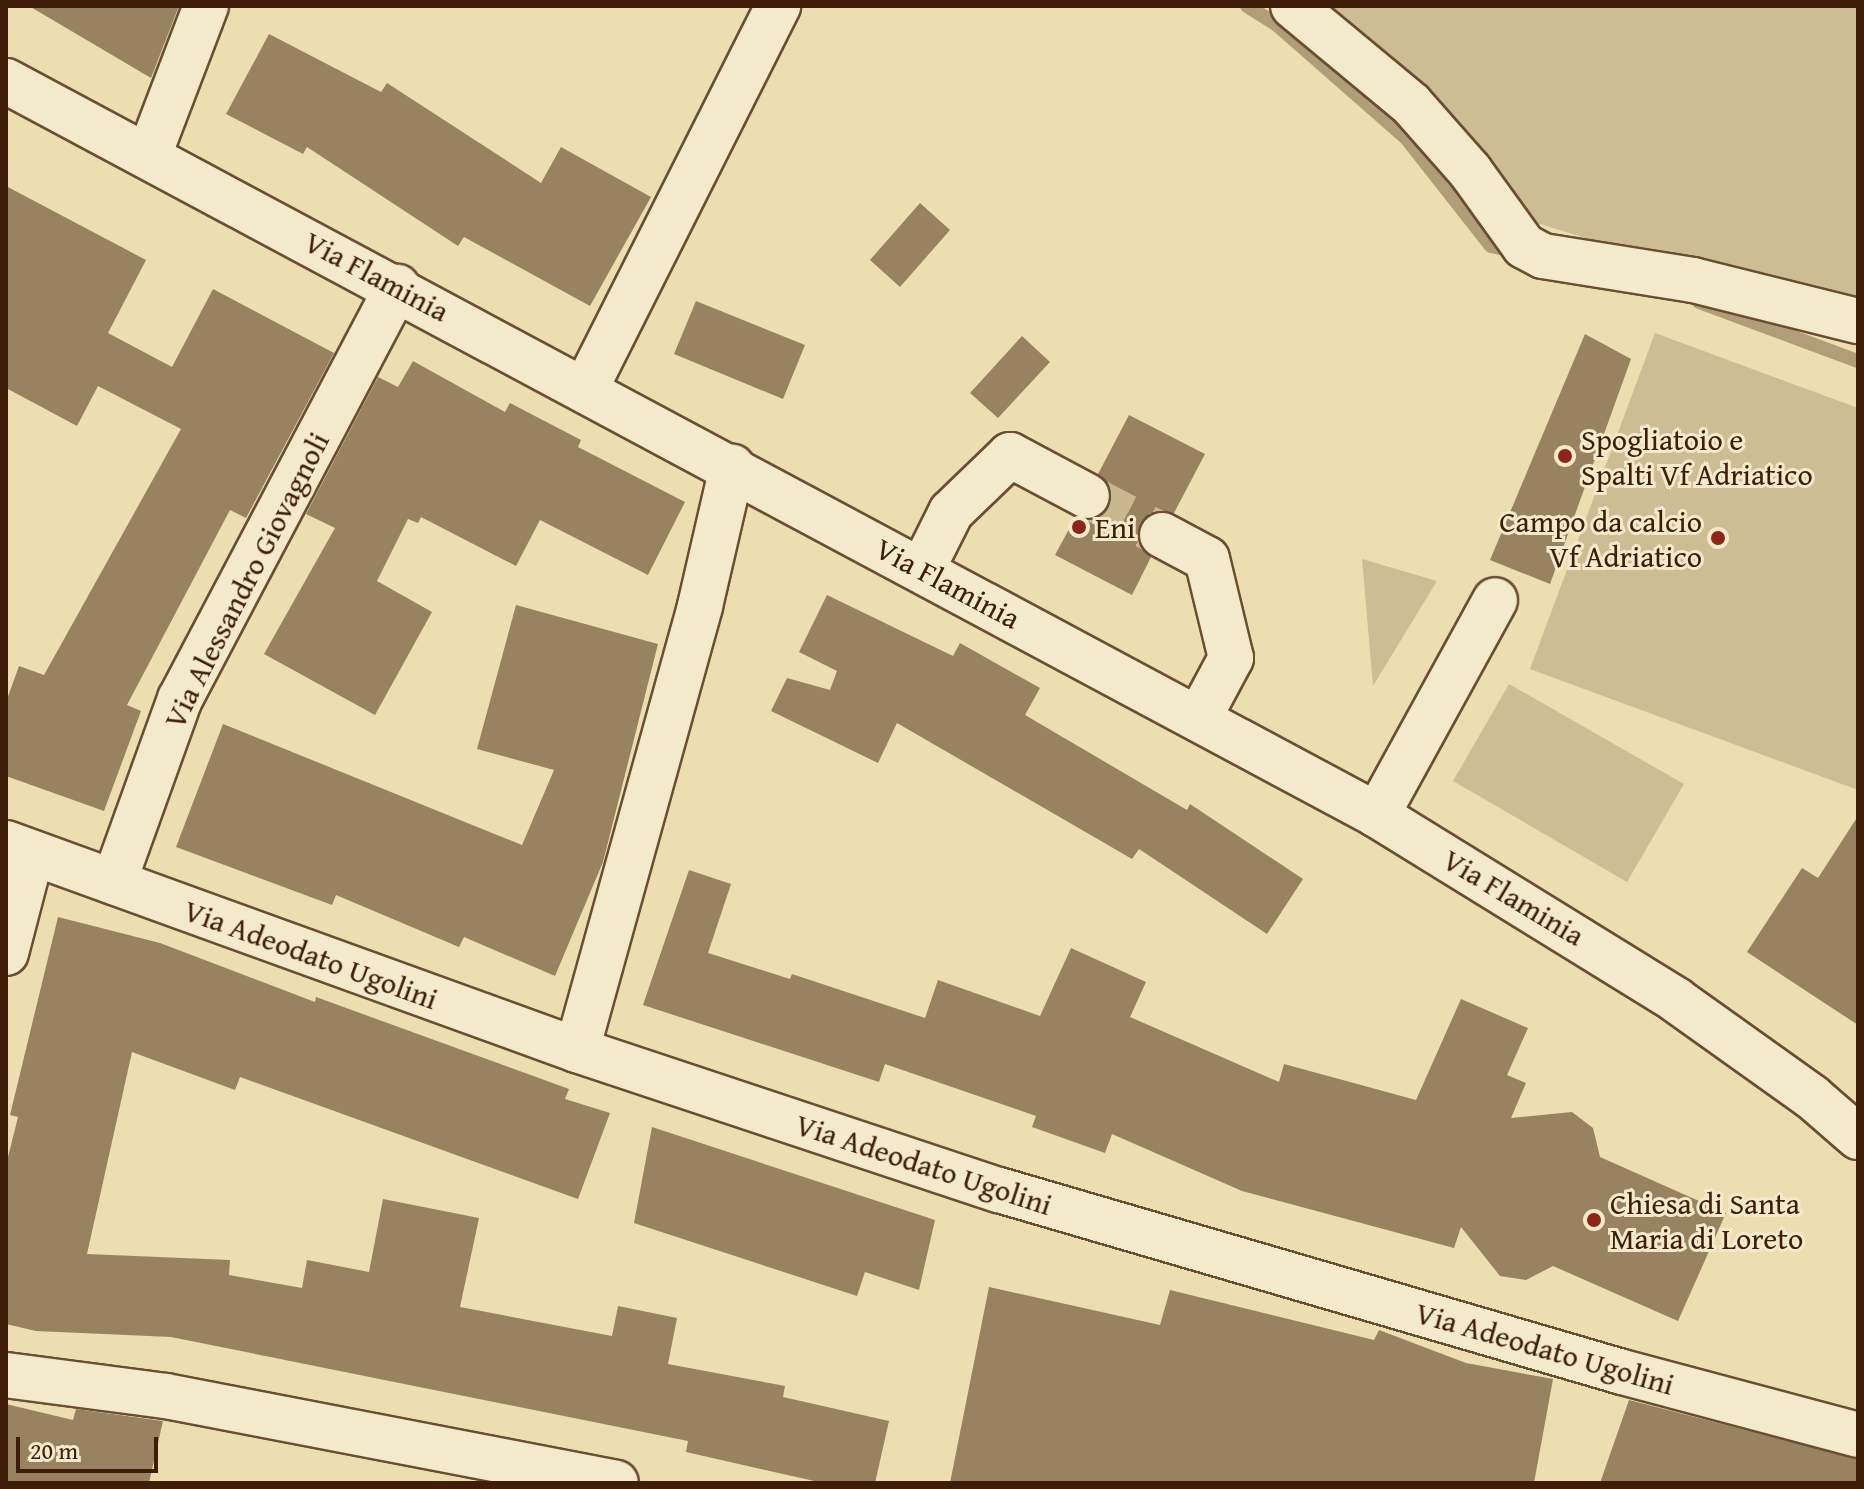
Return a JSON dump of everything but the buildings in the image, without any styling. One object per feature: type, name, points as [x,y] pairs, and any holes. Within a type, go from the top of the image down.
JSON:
[{"type":"street","points":[[149,155],[206,6]]},
{"type":"street","points":[[586,388],[778,6]]},
{"type":"street","points":[[1293,6],[1411,104],[1470,171],[1524,246],[1543,256],[1693,280],[1858,321]]},
{"type":"street","name":"Via Flaminia","points":[[6,81],[586,388],[1377,815],[1676,1000],[1812,1097],[1858,1137]]},
{"type":"street","name":"Via Alessandro Giovagnoli","points":[[114,882],[180,699],[397,287]]},
{"type":"street","points":[[922,570],[951,512],[1010,455],[1087,496]]},
{"type":"street","points":[[577,1050],[700,606],[732,467]]},
{"type":"street","points":[[1162,535],[1207,559],[1231,658],[1199,718]]},
{"type":"street","points":[[1377,815],[1495,600]]},
{"type":"street","points":[[6,953],[19,848]]},
{"type":"street","name":"Via Adeodato Ugolini","points":[[19,848],[577,1050],[1014,1195],[1858,1435]]},
{"type":"street","points":[[6,1375],[166,1396],[433,1466],[616,1483]]},
{"type":"shaded area","points":[[1327,6],[1858,6],[1858,322],[1527,220]]},
{"type":"shaded area","name":"Campo da calcio Vf Adriatico","points":[[1655,333],[1858,408],[1858,790],[1530,669]]},
{"type":"shaded area","points":[[1362,559],[1437,581],[1373,686]]},
{"type":"shaded area","points":[[1509,684],[1684,784],[1627,882],[1453,781]]},
{"type":"waterway","points":[[1247,6],[1277,25],[1406,138],[1491,246],[1514,251]]},
{"type":"waterway","points":[[1699,302],[1858,361]]},
{"type":"tunnel","points":[[1087,496],[1162,535]]},
{"type":"place","name":"Spogliatoio e Spalti Vf Adriatico","points":[[1565,456]]},
{"type":"place","name":"Eni","points":[[1079,527]]},
{"type":"place","name":"Campo da calcio Vf Adriatico","points":[[1718,538]]},
{"type":"place","name":"Chiesa di Santa Maria di Loreto","points":[[1594,1220]]}]
